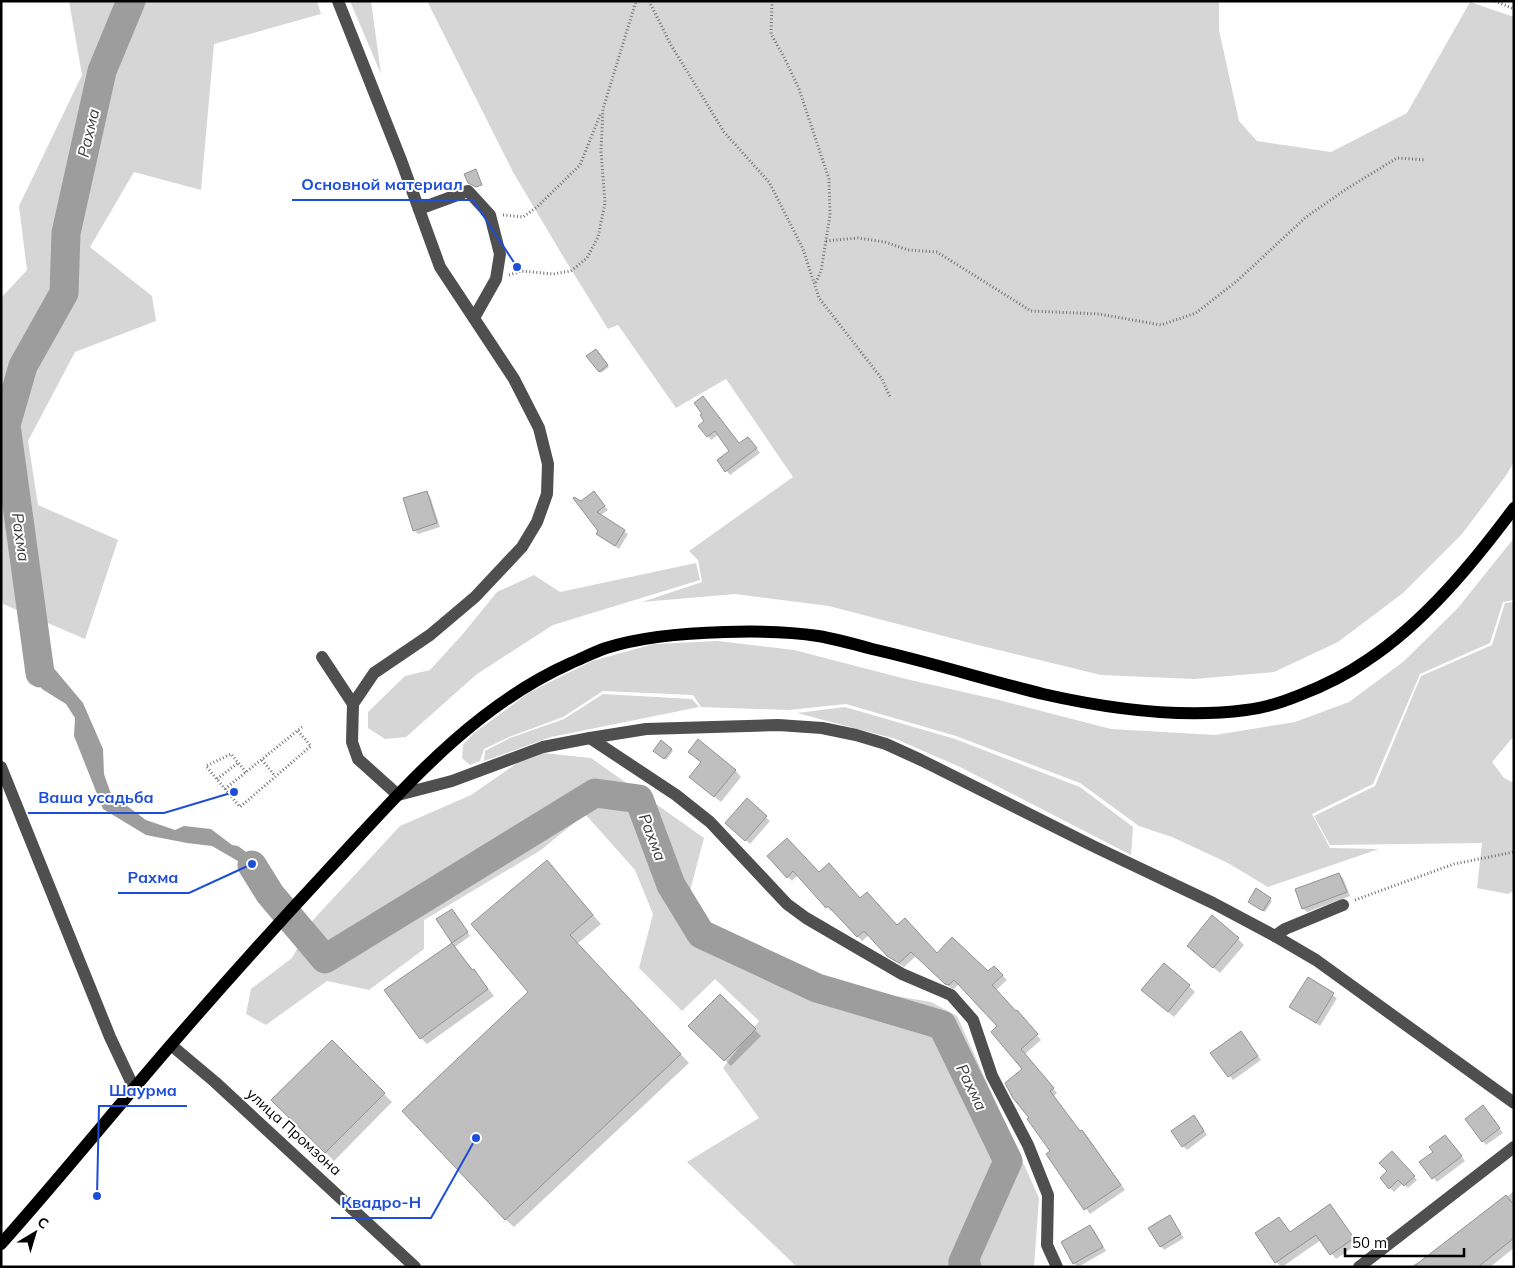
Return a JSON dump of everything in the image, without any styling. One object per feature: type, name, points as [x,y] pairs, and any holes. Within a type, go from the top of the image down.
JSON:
[{"type":"main road","points":[[1,1244],[171,1045],[303,896],[398,795],[456,738],[486,713],[516,692],[553,671],[603,648],[650,637],[692,633],[759,631],[816,636],[903,656],[1045,694],[1150,713],[1208,713],[1250,710],[1285,701],[1324,686],[1364,663],[1400,636],[1462,573],[1514,508]]},
{"type":"street","points":[[338,1],[401,160],[440,267],[514,379],[539,428],[548,464],[547,494],[537,522],[522,547],[475,597],[430,635],[374,673],[353,704],[352,742],[358,759],[398,795],[452,781],[542,747],[646,729],[778,726],[822,728],[856,735],[886,744],[921,760],[1094,847],[1213,903],[1275,936],[1316,960],[1514,1103]]},
{"type":"street","points":[[419,209],[468,191],[490,214],[500,254],[496,279],[474,318]]},
{"type":"street","points":[[322,657],[353,704]]},
{"type":"street","points":[[590,738],[676,795],[710,822],[787,904],[806,918],[902,974],[951,995],[973,1020],[992,1076],[1028,1145],[1048,1195],[1047,1245],[1057,1267]]},
{"type":"street","points":[[1,768],[110,1037],[134,1088]]},
{"type":"street","points":[[1275,936],[1286,928],[1343,905]]},
{"type":"street","name":"улица Промзона","points":[[171,1045],[223,1089],[415,1267]]},
{"type":"street","points":[[1359,1267],[1514,1146]]},
{"type":"path","points":[[490,214],[523,217],[537,208],[580,165],[603,109],[636,1]]},
{"type":"path","points":[[649,1],[671,45],[724,132],[769,182],[803,249],[819,298],[882,379],[890,397]]},
{"type":"path","points":[[772,1],[771,34],[784,57],[798,89],[828,179],[830,215],[821,270],[814,285]]},
{"type":"path","points":[[1495,1],[1514,9]]},
{"type":"path","points":[[496,279],[522,271],[553,274],[570,271],[587,258],[598,237],[605,203],[601,151],[603,109]]},
{"type":"path","points":[[826,241],[858,238],[885,242],[908,250],[937,252],[1031,311],[1099,314],[1161,324],[1196,313],[1237,281],[1306,217],[1348,188],[1397,158],[1426,160]]},
{"type":"path","points":[[225,789],[302,727]]},
{"type":"path","points":[[246,772],[231,754],[206,766],[240,806],[311,746],[298,732]]},
{"type":"path","points":[[262,760],[275,776]]},
{"type":"path","points":[[217,779],[238,763]]},
{"type":"path","points":[[1343,905],[1454,864],[1514,852]]},
{"type":"shaded area","points":[[69,1],[317,1],[321,14],[214,44],[201,190],[134,172],[90,247],[152,296],[156,321],[75,352],[28,441],[38,505],[118,540],[85,639],[3,604],[1,594],[1,298],[27,270],[19,206],[82,75]]},
{"type":"shaded area","points":[[350,1],[371,1],[381,74]]},
{"type":"shaded area","points":[[427,1],[1219,1],[1219,30],[1239,121],[1257,141],[1331,152],[1407,113],[1470,2],[1514,17],[1514,462],[1462,534],[1403,593],[1338,642],[1274,672],[1194,679],[1101,675],[829,606],[735,594],[642,602],[702,582],[698,560],[689,551],[793,477],[726,379],[676,408],[618,325],[608,329],[513,172]]},
{"type":"shaded area","points":[[1514,538],[1514,600],[1503,602],[1490,643],[1420,674],[1373,784],[1312,814],[1330,848],[1379,849],[1268,887],[1228,863],[1172,837],[1139,826],[1080,783],[956,736],[846,704],[789,710],[701,707],[693,695],[603,691],[563,717],[509,737],[484,749],[480,761],[470,765],[462,758],[463,745],[474,733],[530,692],[592,661],[654,644],[718,641],[794,650],[1111,729],[1215,735],[1295,722],[1349,702],[1403,662],[1457,609]]},
{"type":"shaded area","points":[[696,563],[700,580],[553,625],[477,674],[406,737],[385,739],[368,728],[368,712],[405,676],[430,670],[497,592],[534,575],[560,592]]},
{"type":"shaded area","points":[[1514,602],[1514,736],[1492,762],[1504,778],[1514,783],[1514,890],[1508,894],[1477,888],[1482,843],[1330,845],[1314,816],[1375,786],[1421,676],[1492,645],[1505,603]]},
{"type":"shaded area","points":[[41,632],[52,666],[83,703],[103,749],[104,774],[111,794],[146,820],[175,830],[184,826],[211,829],[232,845],[238,846],[261,863],[270,884],[278,892],[268,903],[243,864],[212,846],[146,835],[103,809],[74,736],[75,718],[66,704],[42,689],[32,673],[25,638]]},
{"type":"shaded area","points":[[603,694],[692,699],[699,707],[551,737],[484,761],[485,751],[510,738],[564,719]]},
{"type":"shaded area","points":[[845,707],[955,739],[1080,787],[1133,827],[1131,855],[960,767],[896,739],[797,713]]},
{"type":"shaded area","points":[[533,752],[591,758],[704,838],[682,921],[780,956],[820,983],[931,1002],[957,1016],[1039,1198],[1034,1267],[797,1267],[687,1162],[759,1118],[723,1068],[759,1021],[715,979],[682,1011],[639,968],[653,914],[635,870],[585,814],[541,850],[424,920],[424,949],[369,990],[327,981],[266,1025],[246,1014],[251,989],[292,958],[313,920],[400,826],[471,795]]},
{"type":"building","points":[[476,169],[482,185],[476,187],[468,183],[464,174]]},
{"type":"building","points":[[596,349],[608,365],[599,372],[586,356]]},
{"type":"building","points":[[703,396],[739,443],[748,437],[757,448],[725,472],[717,460],[729,451],[715,431],[707,437],[698,426],[704,421],[700,415],[702,414],[694,403]]},
{"type":"building","points":[[427,491],[437,523],[413,531],[403,498]]},
{"type":"building","points":[[594,491],[605,506],[597,512],[625,530],[615,546],[596,534],[598,531],[573,498],[581,501]]},
{"type":"building","points":[[698,739],[736,770],[714,797],[689,777],[701,762],[688,752]]},
{"type":"building","points":[[661,740],[672,749],[664,759],[653,751]]},
{"type":"building","points":[[747,798],[767,816],[745,841],[725,823]]},
{"type":"building","points":[[787,838],[819,872],[829,863],[860,898],[867,892],[897,925],[905,918],[937,953],[952,937],[988,971],[994,966],[1003,975],[992,985],[1038,1034],[1021,1049],[1054,1088],[1050,1091],[1080,1131],[1082,1130],[1121,1185],[1084,1210],[1046,1154],[1050,1151],[1027,1119],[1029,1118],[1013,1098],[1005,1083],[1022,1069],[991,1032],[997,1026],[954,980],[949,985],[945,984],[911,952],[899,963],[887,956],[864,931],[857,937],[828,906],[826,908],[793,871],[787,878],[767,856]]},
{"type":"building","points":[[547,860],[593,915],[570,935],[681,1054],[505,1220],[402,1111],[528,992],[471,924]]},
{"type":"building","points":[[1339,873],[1347,892],[1302,909],[1295,889]]},
{"type":"building","points":[[1256,888],[1271,898],[1263,911],[1248,902]]},
{"type":"building","points":[[452,909],[468,932],[452,943],[436,919]]},
{"type":"building","points":[[1212,915],[1239,938],[1213,968],[1187,946]]},
{"type":"building","points":[[452,943],[488,989],[420,1039],[384,990]]},
{"type":"building","points":[[1164,963],[1190,985],[1168,1012],[1141,990]]},
{"type":"building","points":[[1308,977],[1334,993],[1316,1023],[1289,1007]]},
{"type":"building","points":[[720,994],[756,1029],[724,1061],[688,1026]]},
{"type":"building","points":[[1241,1031],[1258,1056],[1228,1077],[1210,1053]]},
{"type":"building","points":[[332,1040],[385,1093],[325,1153],[271,1100]]},
{"type":"building","points":[[1483,1105],[1500,1128],[1482,1142],[1465,1119]]},
{"type":"building","points":[[1194,1115],[1204,1131],[1182,1147],[1171,1131]]},
{"type":"building","points":[[1445,1135],[1462,1156],[1432,1179],[1419,1162],[1433,1152],[1429,1147]]},
{"type":"building","points":[[1392,1151],[1415,1176],[1404,1186],[1398,1180],[1389,1189],[1380,1178],[1387,1171],[1379,1163]]},
{"type":"building","points":[[1506,1195],[1514,1205],[1514,1238],[1478,1267],[1413,1267]]},
{"type":"building","points":[[1330,1204],[1354,1238],[1330,1255],[1316,1235],[1275,1263],[1255,1233],[1279,1217],[1290,1232]]},
{"type":"building","points":[[1170,1215],[1181,1234],[1160,1247],[1148,1228]]},
{"type":"building","points":[[1090,1225],[1103,1247],[1073,1264],[1061,1242]]},
{"type":"waterway","name":"Рахма","points":[[40,673],[6,425],[23,366],[64,293],[66,233],[102,71],[131,1]]},
{"type":"waterway","name":"Рахма","points":[[252,865],[270,894],[325,959],[595,793],[639,799],[671,885],[701,934],[817,988],[942,1025],[1008,1161],[963,1262],[967,1267]]},
{"type":"place","name":"Основной материал","points":[[517,267]]},
{"type":"place","name":"Ваша усадьба","points":[[234,792]]},
{"type":"place","name":"Рахма","points":[[252,864]]},
{"type":"place","name":"Квадро-Н","points":[[476,1138]]},
{"type":"place","name":"Шаурма","points":[[97,1196]]}]
